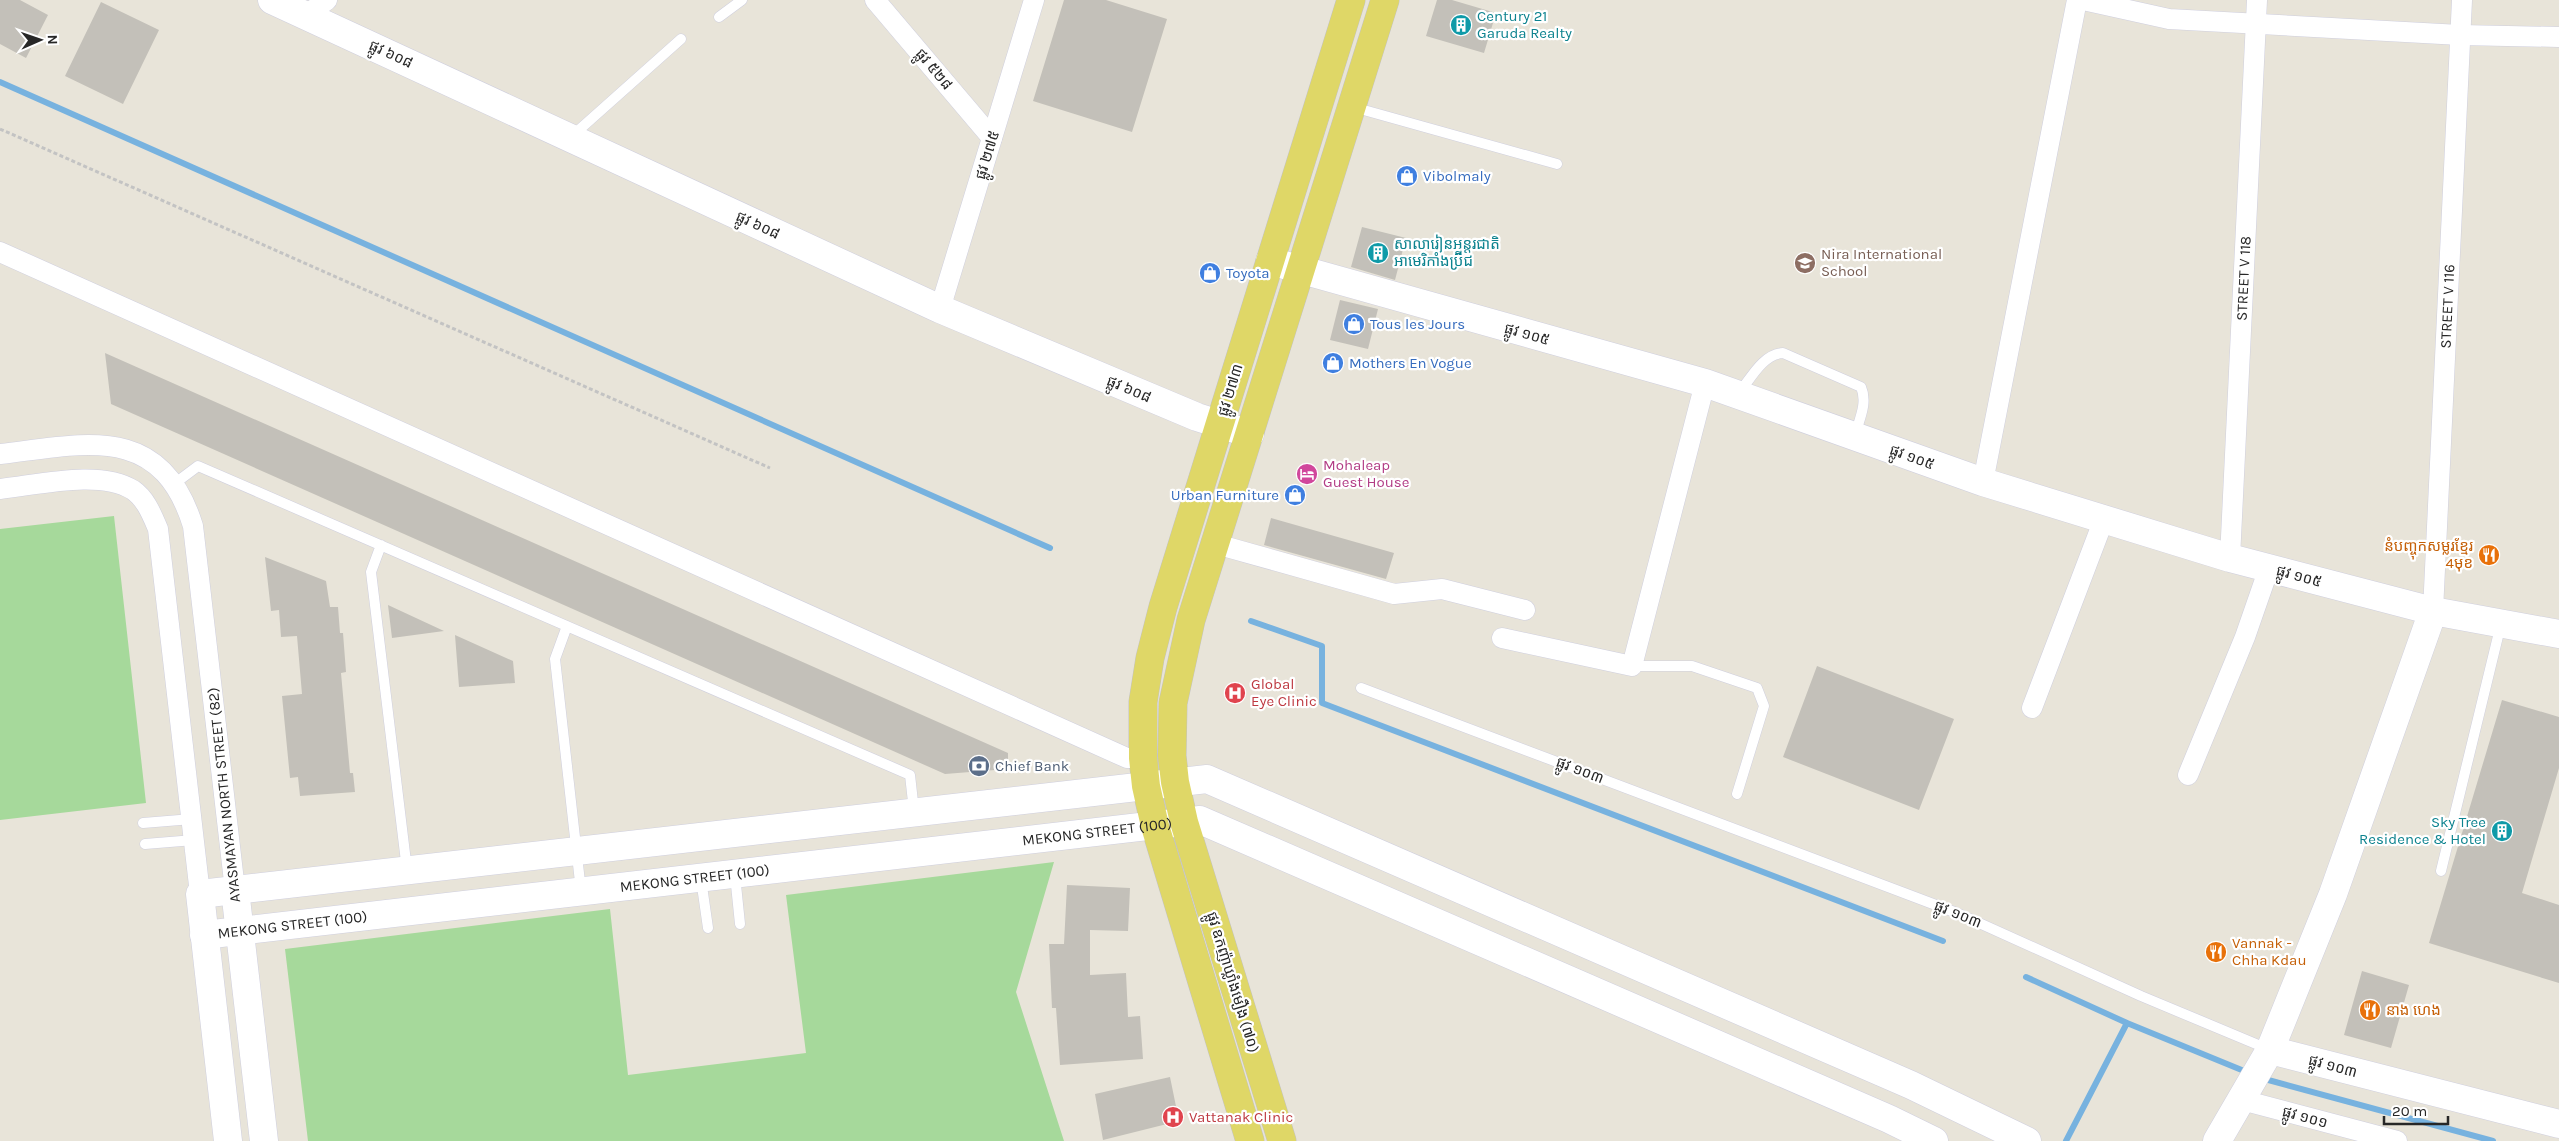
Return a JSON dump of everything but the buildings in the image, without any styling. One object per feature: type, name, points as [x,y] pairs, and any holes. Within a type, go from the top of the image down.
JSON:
[{"type":"main road","points":[[1142,758],[1173,769],[1173,703],[1179,665],[1191,620],[1382,10],[1350,4]]},
{"type":"main road","name":"ផ្លូវ ២៧៣","points":[[1146,786],[1142,758],[1143,702],[1150,658],[1350,4]]},
{"type":"main road","name":"ផ្លូវ ឧកញ៉ាឃ្លាំងមឿង (៧០)","points":[[1173,769],[1184,822],[1282,1141]]},
{"type":"main road","name":"ផ្លូវ ឧកញ៉ាឃ្លាំងមឿង (៧០)","points":[[1146,786],[1155,826],[1250,1141]]},
{"type":"street","name":"ផ្លូវ ៦០៨","points":[[272,0],[316,7],[571,138],[940,309],[1197,417],[1250,434]]},
{"type":"street","name":"ផ្លូវ ៥២៨","points":[[875,0],[992,138]]},
{"type":"street","name":"ផ្លូវ ២៧៥","points":[[940,309],[1034,0]]},
{"type":"street","name":"STREET V 118","points":[[2230,558],[2257,0]]},
{"type":"street","name":"STREET V 116","points":[[2433,611],[2436,581],[2462,0]]},
{"type":"street","points":[[1983,482],[2087,1],[2169,19],[2460,35],[2559,37]]},
{"type":"street","points":[[0,252],[1127,758],[1142,758]]},
{"type":"street","name":"ផ្លូវ ១០៥","points":[[1270,261],[1300,271],[1705,383],[1983,482],[2230,558],[2433,611],[2559,634]]},
{"type":"street","points":[[1502,638],[1632,666],[1705,383]]},
{"type":"street","name":"AYASMAYAN NORTH STREET (82)","points":[[0,454],[90,443],[125,447],[152,461],[174,484],[185,501],[193,526],[264,1141]]},
{"type":"street","points":[[0,489],[88,479],[112,481],[134,491],[149,508],[158,529],[228,1141]]},
{"type":"street","points":[[2032,708],[2104,519]]},
{"type":"street","points":[[1216,544],[1394,594],[1442,589],[1525,610]]},
{"type":"street","points":[[2188,776],[2245,637],[2269,568]]},
{"type":"street","points":[[2217,1141],[2256,1075],[2333,894],[2433,611]]},
{"type":"street","points":[[200,894],[1146,786],[1173,769],[1207,780],[1911,1085],[2027,1141]]},
{"type":"street","name":"MEKONG STREET (100)","points":[[204,934],[1200,820],[1889,1119],[1934,1141]]},
{"type":"street","name":"ផ្លូវ ១០៣","points":[[2256,1075],[2559,1124]]},
{"type":"street","name":"ផ្លូវ ១០១","points":[[2256,1075],[2397,1141]]},
{"type":"lane","points":[[719,18],[742,0]]},
{"type":"lane","points":[[571,138],[680,39]]},
{"type":"lane","points":[[1352,106],[1556,164]]},
{"type":"lane","points":[[1738,395],[1768,357],[1775,353],[1783,353],[1861,388],[1864,395],[1864,403],[1854,436]]},
{"type":"lane","points":[[174,484],[198,466],[910,775],[914,812]]},
{"type":"lane","points":[[381,545],[371,572],[407,871]]},
{"type":"lane","points":[[2441,871],[2501,624]]},
{"type":"lane","points":[[567,626],[555,659],[581,892]]},
{"type":"lane","points":[[1632,666],[1692,666],[1757,688],[1764,706],[1737,794]]},
{"type":"lane","name":"ផ្លូវ ១០៣","points":[[1361,688],[1957,913],[2141,996],[2256,1075]]},
{"type":"lane","points":[[143,823],[192,819]]},
{"type":"lane","points":[[145,844],[194,840]]},
{"type":"lane","points":[[734,874],[740,924]]},
{"type":"lane","points":[[701,878],[708,928]]},
{"type":"path","points":[[0,129],[770,468]]},
{"type":"green space","points":[[114,516],[146,803],[0,820],[0,529]]},
{"type":"green space","points":[[1054,862],[1016,992],[1064,1141],[308,1141],[285,949],[610,909],[628,1075],[806,1053],[786,895]]},
{"type":"waterway","points":[[0,82],[1050,548]]},
{"type":"waterway","points":[[1251,621],[1322,646],[1322,703],[1943,941]]},
{"type":"waterway","points":[[2026,977],[2127,1023],[2249,1073]]},
{"type":"waterway","points":[[2066,1141],[2127,1023]]},
{"type":"waterway","points":[[2261,1078],[2493,1141]]},
{"type":"place","name":"Century 21 Garuda Realty","points":[[1461,25]]},
{"type":"place","name":"Vibolmaly","points":[[1407,176]]},
{"type":"place","name":"សាលារៀនអន្តរជាតិ អាមេរិកាំងប្រ៊ីជ","points":[[1378,253]]},
{"type":"place","name":"Nira International School","points":[[1805,263]]},
{"type":"place","name":"Toyota","points":[[1210,273]]},
{"type":"place","name":"Tous les Jours","points":[[1354,324]]},
{"type":"place","name":"Mothers En Vogue","points":[[1333,363]]},
{"type":"place","name":"Mohaleap Guest House","points":[[1307,474]]},
{"type":"place","name":"Urban Furniture","points":[[1295,495]]},
{"type":"place","name":"នំបញ្ចុកសម្លរខ្មែរ 4មុខ","points":[[2489,555]]},
{"type":"place","name":"Global Eye Clinic","points":[[1235,693]]},
{"type":"place","name":"Chief Bank","points":[[979,766]]},
{"type":"place","name":"Sky Tree Residence & Hotel","points":[[2502,831]]},
{"type":"place","name":"Vannak - Chha Kdau","points":[[2216,952]]},
{"type":"place","name":"នាង ហេង","points":[[2370,1010]]},
{"type":"place","name":"Vattanak Clinic","points":[[1173,1117]]}]
